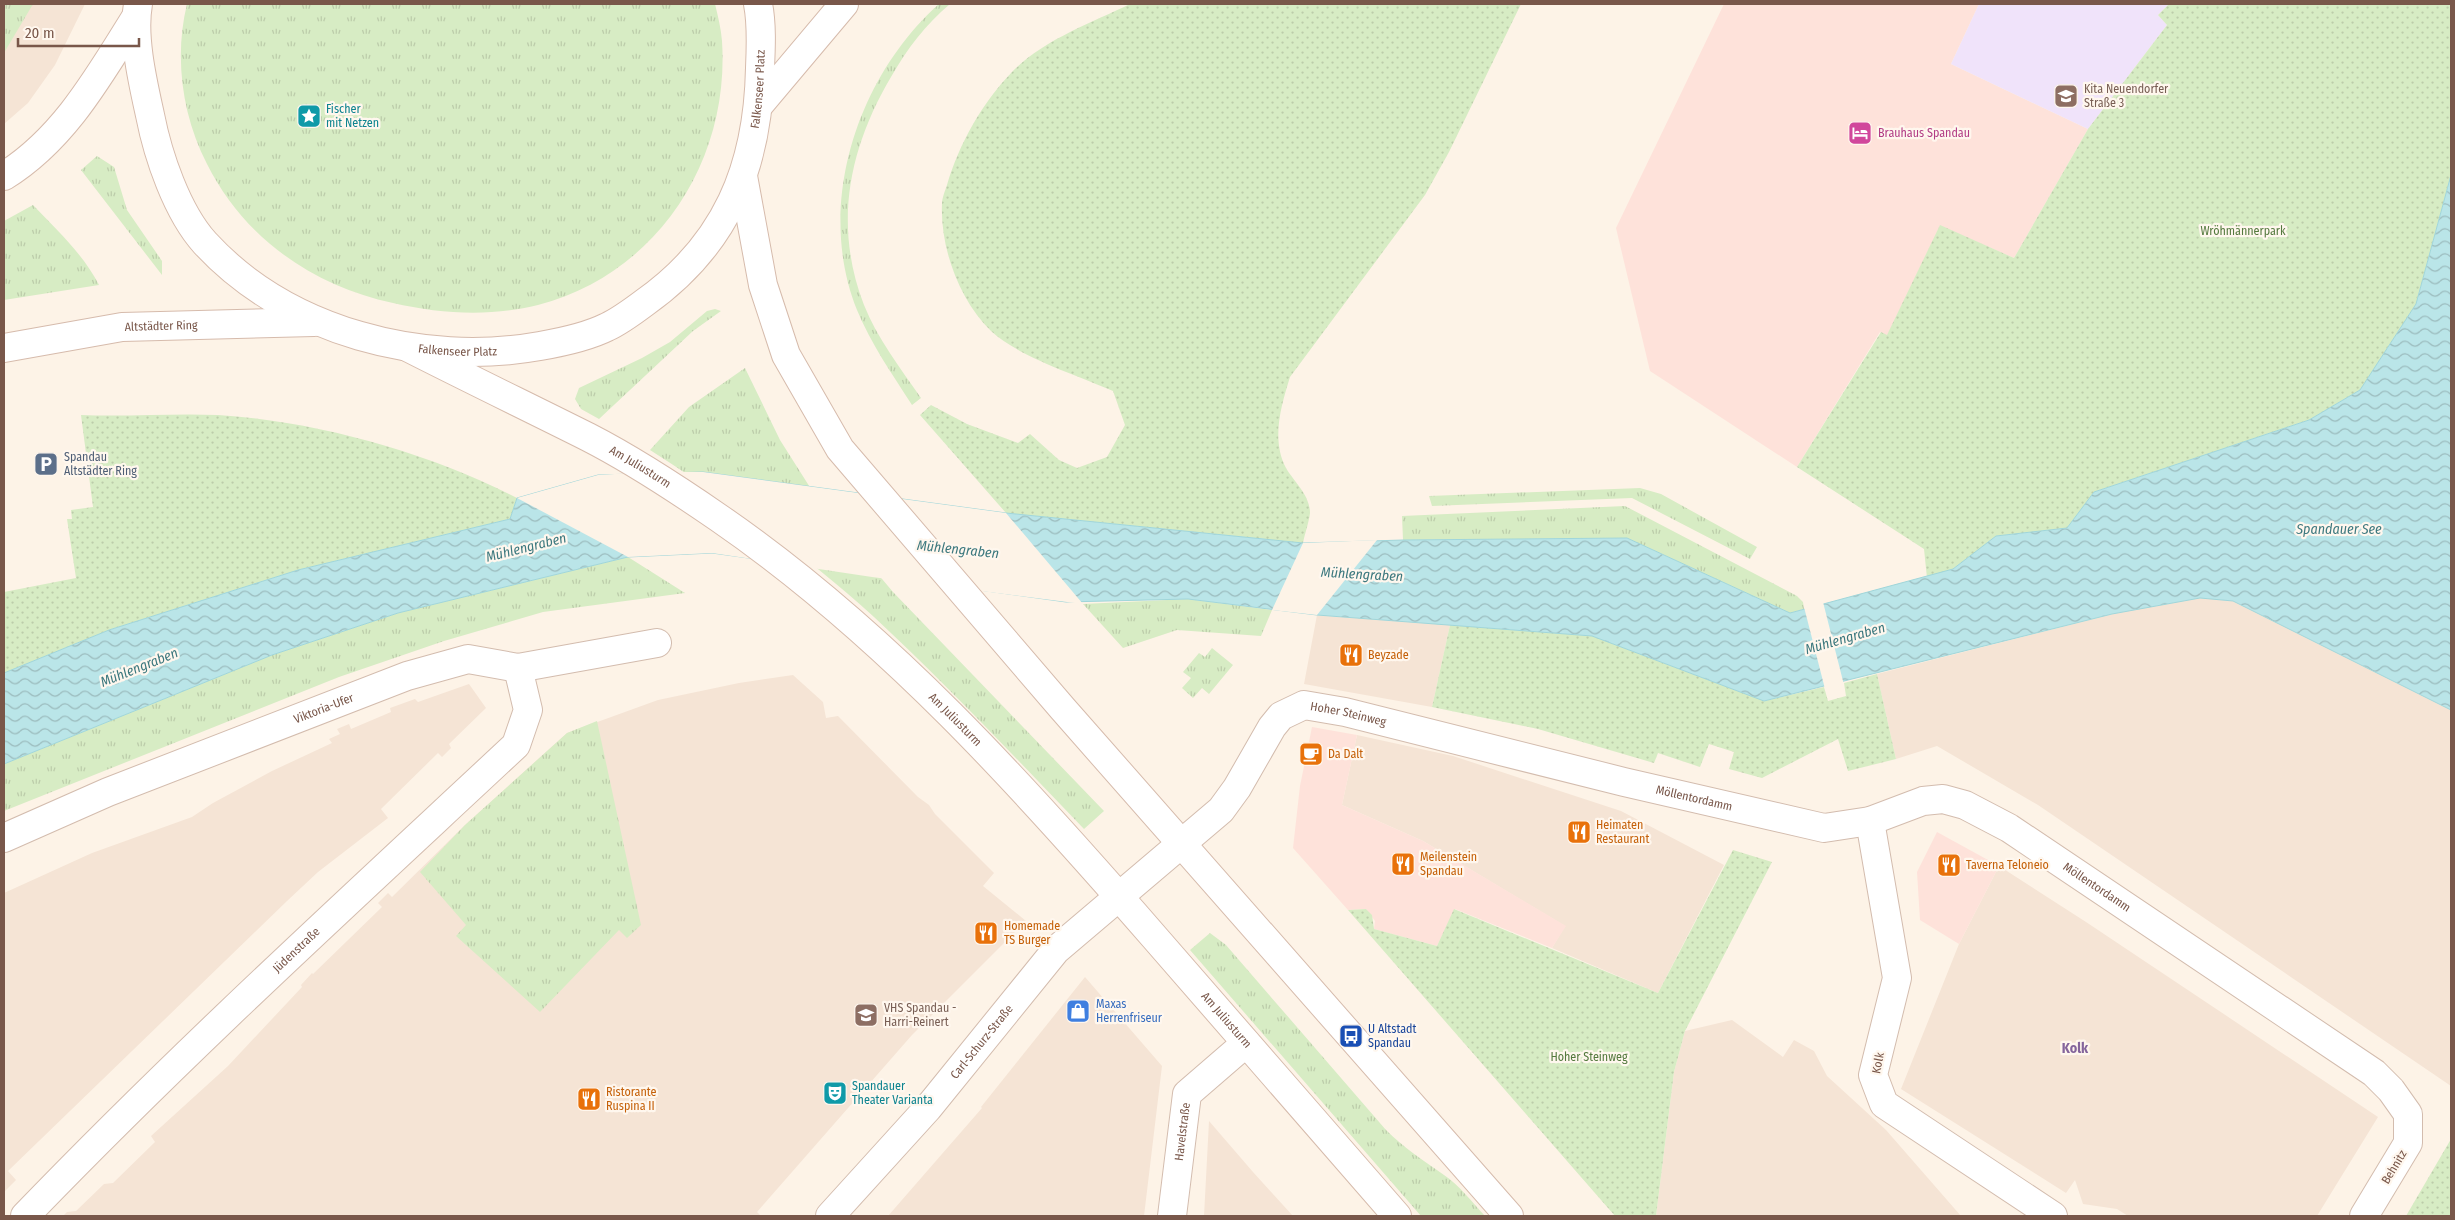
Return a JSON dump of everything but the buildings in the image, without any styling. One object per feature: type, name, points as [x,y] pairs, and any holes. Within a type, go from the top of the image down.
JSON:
[{"type":"main road","name":"Falkenseer Platz","points":[[137,10],[144,86],[155,143],[180,203],[202,240],[243,279],[278,302],[321,322],[408,348],[461,352],[510,351],[569,341],[607,327],[661,291],[685,271],[730,208],[743,176],[753,140],[759,105],[761,49],[758,4]]},
{"type":"main road","points":[[759,105],[844,4]]},
{"type":"main road","points":[[4,176],[22,163],[62,126],[99,77],[137,10]]},
{"type":"main road","points":[[743,176],[763,286],[786,355],[840,449],[958,588],[1509,1216]]},
{"type":"main road","name":"Altstädter Ring","points":[[4,348],[122,327],[321,322]]},
{"type":"main road","name":"Am Juliusturm","points":[[408,348],[589,437],[648,472],[719,518],[781,564],[866,634],[958,724],[1062,832],[1397,1216]]},
{"type":"main road","name":"Viktoria-Ufer","points":[[4,838],[108,792],[407,676],[468,659],[518,668],[657,643]]},
{"type":"main road","name":"Jüdenstraße","points":[[25,1216],[79,1160],[212,1032],[516,745],[528,710],[518,668]]},
{"type":"main road","name":"Hoher Steinweg","points":[[1119,896],[1183,844],[1226,802],[1280,716],[1304,705],[1345,712],[1624,782]]},
{"type":"main road","name":"Möllentordamm","points":[[1624,782],[1824,828],[1870,821],[1923,801],[1943,799],[1965,805],[2009,828],[2374,1074],[2391,1090],[2408,1114]]},
{"type":"main road","name":"Kolk","points":[[1870,821],[1897,978],[1874,1075],[1884,1104],[2053,1216]]},
{"type":"main road","name":"Carl-Schurz-Straße","points":[[830,1216],[928,1108],[1056,950],[1119,896]]},
{"type":"main road","name":"Havelstraße","points":[[1172,1216],[1187,1094],[1246,1043]]},
{"type":"main road","name":"Behnitz","points":[[2364,1216],[2408,1143],[2408,1114]]},
{"type":"shaded area","points":[[4,4],[85,4],[55,65],[28,103],[4,124]]},
{"type":"shaded area","points":[[1724,4],[1979,4],[1951,64],[2088,129],[2014,258],[1940,226],[1887,336],[1880,332],[1797,467],[1650,371],[1616,228]]},
{"type":"shaded area","name":"Kita Neuendorfer Straße 3","points":[[1979,4],[2169,4],[2158,15],[2167,25],[2088,129],[1951,64]]},
{"type":"shaded area","points":[[2200,598],[2233,601],[2451,710],[2451,1086],[2038,805],[1937,746],[1896,759],[1877,674],[2112,614]]},
{"type":"shaded area","points":[[1317,615],[1450,625],[1432,707],[1304,684]]},
{"type":"shaded area","points":[[793,675],[823,702],[826,718],[838,716],[918,797],[929,805],[935,814],[994,873],[983,886],[1026,921],[912,1035],[757,1212],[761,1216],[63,1216],[67,1212],[76,1211],[104,1184],[113,1183],[155,1142],[151,1136],[228,1066],[302,987],[301,985],[312,973],[382,907],[378,903],[388,893],[392,897],[465,825],[567,733],[658,700],[739,683]]},
{"type":"shaded area","points":[[469,684],[486,708],[449,744],[451,748],[442,757],[438,753],[381,809],[388,818],[318,872],[8,1171],[16,1180],[4,1192],[4,893],[92,853],[192,817],[213,803],[272,771],[332,743],[329,739],[340,734],[337,729],[349,724],[351,729],[391,712],[390,708],[415,699],[418,702]]},
{"type":"shaded area","points":[[1312,727],[1357,735],[1342,805],[1423,841],[1566,926],[1552,948],[1455,909],[1437,946],[1374,929],[1375,921],[1366,909],[1348,910],[1293,848],[1300,786]]},
{"type":"shaded area","points":[[1357,735],[1453,756],[1621,811],[1724,865],[1658,993],[1552,948],[1565,926],[1423,841],[1342,805]]},
{"type":"shaded area","points":[[1937,832],[1999,866],[1959,944],[1920,920],[1917,872]]},
{"type":"shaded area","points":[[1999,866],[2378,1117],[2317,1216],[2128,1216],[2117,1209],[2083,1204],[2075,1180],[2066,1193],[1901,1089],[1959,944]]},
{"type":"shaded area","points":[[1085,977],[1162,1066],[1144,1216],[888,1216],[982,1108]]},
{"type":"shaded area","points":[[1732,1020],[1783,1057],[1794,1040],[1814,1051],[1827,1076],[1886,1130],[1961,1216],[1656,1216],[1674,1072],[1685,1031]]},
{"type":"shaded area","points":[[1209,1121],[1253,1172],[1293,1216],[1204,1216]]},
{"type":"green space","points":[[4,4],[33,4],[4,53]]},
{"type":"green space","points":[[187,4],[715,4],[722,41],[721,86],[713,129],[699,169],[678,206],[651,239],[618,268],[580,290],[538,305],[484,313],[447,312],[393,303],[335,285],[284,255],[240,215],[222,191],[198,146],[186,106],[181,65],[181,45]]},
{"type":"green space","points":[[939,4],[950,4],[925,29],[904,57],[891,77],[865,131],[856,159],[850,188],[848,216],[849,246],[864,305],[882,341],[921,398],[912,405],[875,347],[857,310],[845,270],[841,229],[843,187],[851,145],[866,105],[886,68],[910,34]]},
{"type":"green space","points":[[1130,4],[1521,4],[1449,152],[1425,195],[1290,377],[1283,400],[1278,435],[1281,457],[1286,468],[1305,495],[1309,506],[1310,513],[1303,543],[1006,513],[920,415],[931,405],[967,424],[1018,443],[1030,434],[1059,460],[1077,468],[1107,457],[1125,425],[1113,391],[1049,365],[1017,349],[991,331],[980,318],[961,289],[948,255],[942,221],[942,204],[952,170],[965,139],[981,111],[1012,72],[1024,61],[1053,41]]},
{"type":"green space","name":"Wröhmännerpark","points":[[2169,4],[2451,4],[2451,175],[2416,304],[2360,390],[2309,420],[2094,492],[2067,528],[1996,536],[1953,569],[1927,578],[1924,549],[1797,467],[1881,332],[1887,335],[1940,225],[2014,258],[2088,129],[2167,25],[2158,15]]},
{"type":"green space","points":[[97,156],[114,167],[127,210],[162,261],[162,275],[81,170]]},
{"type":"green space","points":[[33,205],[77,253],[99,285],[4,300],[4,221]]},
{"type":"green space","points":[[715,309],[721,311],[693,331],[599,419],[581,409],[575,399],[579,388],[642,358],[670,342],[707,311]]},
{"type":"green space","points":[[745,368],[780,440],[825,511],[893,592],[1104,811],[1084,829],[954,695],[848,594],[766,529],[650,450],[689,407]]},
{"type":"green space","points":[[81,415],[218,415],[294,424],[372,442],[410,454],[447,467],[517,498],[510,519],[298,570],[109,630],[4,673],[4,592],[76,578],[67,519],[72,519],[71,510],[93,507]]},
{"type":"green space","points":[[1640,488],[1661,494],[1757,547],[1750,559],[1632,498],[1432,506],[1429,496]]},
{"type":"green space","points":[[1625,506],[1797,596],[1803,602],[1804,609],[1790,613],[1627,538],[1403,540],[1402,516]]},
{"type":"green space","points":[[628,557],[685,593],[543,612],[444,641],[339,677],[4,811],[4,764],[272,655],[398,613]]},
{"type":"green space","points":[[1188,599],[1272,610],[1261,636],[1177,630],[1123,648],[1083,604]]},
{"type":"green space","points":[[1450,625],[1592,636],[1764,701],[1824,687],[1828,701],[1846,696],[1844,683],[1877,674],[1896,759],[1848,771],[1838,739],[1762,778],[1729,769],[1734,752],[1709,744],[1700,767],[1658,753],[1654,763],[1538,729],[1432,707]]},
{"type":"green space","points":[[1212,648],[1233,665],[1209,694],[1202,688],[1193,698],[1182,688],[1191,678],[1183,672],[1199,653],[1205,657]]},
{"type":"green space","points":[[597,721],[641,925],[627,938],[619,930],[540,1012],[456,936],[466,925],[420,872],[465,825],[567,733]]},
{"type":"green space","name":"Hoher Steinweg","points":[[1733,850],[1772,862],[1685,1031],[1674,1072],[1656,1216],[1615,1216],[1348,910],[1366,909],[1372,915],[1374,929],[1437,946],[1454,909],[1658,993]]},
{"type":"green space","points":[[1210,933],[1226,945],[1386,1130],[1455,1184],[1485,1216],[1421,1216],[1190,950]]},
{"type":"green space","points":[[2451,1139],[2451,1216],[2406,1216]]},
{"type":"water","points":[[2451,175],[2451,710],[2233,601],[2200,598],[2112,614],[1764,701],[1592,636],[1317,615],[1188,599],[1066,602],[712,553],[628,557],[398,613],[272,655],[4,764],[4,673],[109,630],[298,570],[510,519],[517,498],[598,475],[703,472],[1006,513],[1303,543],[1627,538],[1790,613],[1953,569],[1996,536],[2067,528],[2094,492],[2309,420],[2360,390],[2416,304]]},
{"type":"pier","points":[[648,472],[703,472],[1006,513],[1083,604],[872,577],[712,553],[628,557],[517,498],[598,475]]},
{"type":"pier","points":[[1377,540],[1317,615],[1272,610],[1303,543]]},
{"type":"pier","points":[[1823,602],[1844,685],[1825,689],[1804,607]]},
{"type":"place","name":"Kita Neuendorfer Straße 3","points":[[2066,96]]},
{"type":"place","name":"Fischer mit Netzen","points":[[309,116]]},
{"type":"place","name":"Brauhaus Spandau","points":[[1860,133]]},
{"type":"place","name":"Spandau Altstädter Ring","points":[[46,464]]},
{"type":"place","name":"Beyzade","points":[[1351,655]]},
{"type":"place","name":"Da Dalt","points":[[1311,754]]},
{"type":"place","name":"Heimaten Restaurant","points":[[1579,832]]},
{"type":"place","name":"Meilenstein Spandau","points":[[1403,864]]},
{"type":"place","name":"Taverna Teloneio","points":[[1949,865]]},
{"type":"place","name":"Homemade TS Burger","points":[[986,933]]},
{"type":"place","name":"Maxas Herrenfriseur","points":[[1078,1011]]},
{"type":"place","name":"VHS Spandau - Harri-Reinert","points":[[866,1015]]},
{"type":"place","name":"U Altstadt Spandau","points":[[1351,1036]]},
{"type":"place","name":"Spandauer Theater Varianta","points":[[835,1093]]},
{"type":"place","name":"Ristorante Ruspina II","points":[[589,1099]]},
{"type":"district","name":"Kolk","points":[[2075,1048]]},
{"type":"water label","name":"Spandauer See","points":[[2339,529]]},
{"type":"water label","name":"Mühlengraben","points":[[526,547]]},
{"type":"water label","name":"Mühlengraben","points":[[958,549]]},
{"type":"water label","name":"Mühlengraben","points":[[1362,574]]},
{"type":"water label","name":"Mühlengraben","points":[[1845,638]]},
{"type":"water label","name":"Mühlengraben","points":[[139,667]]}]
